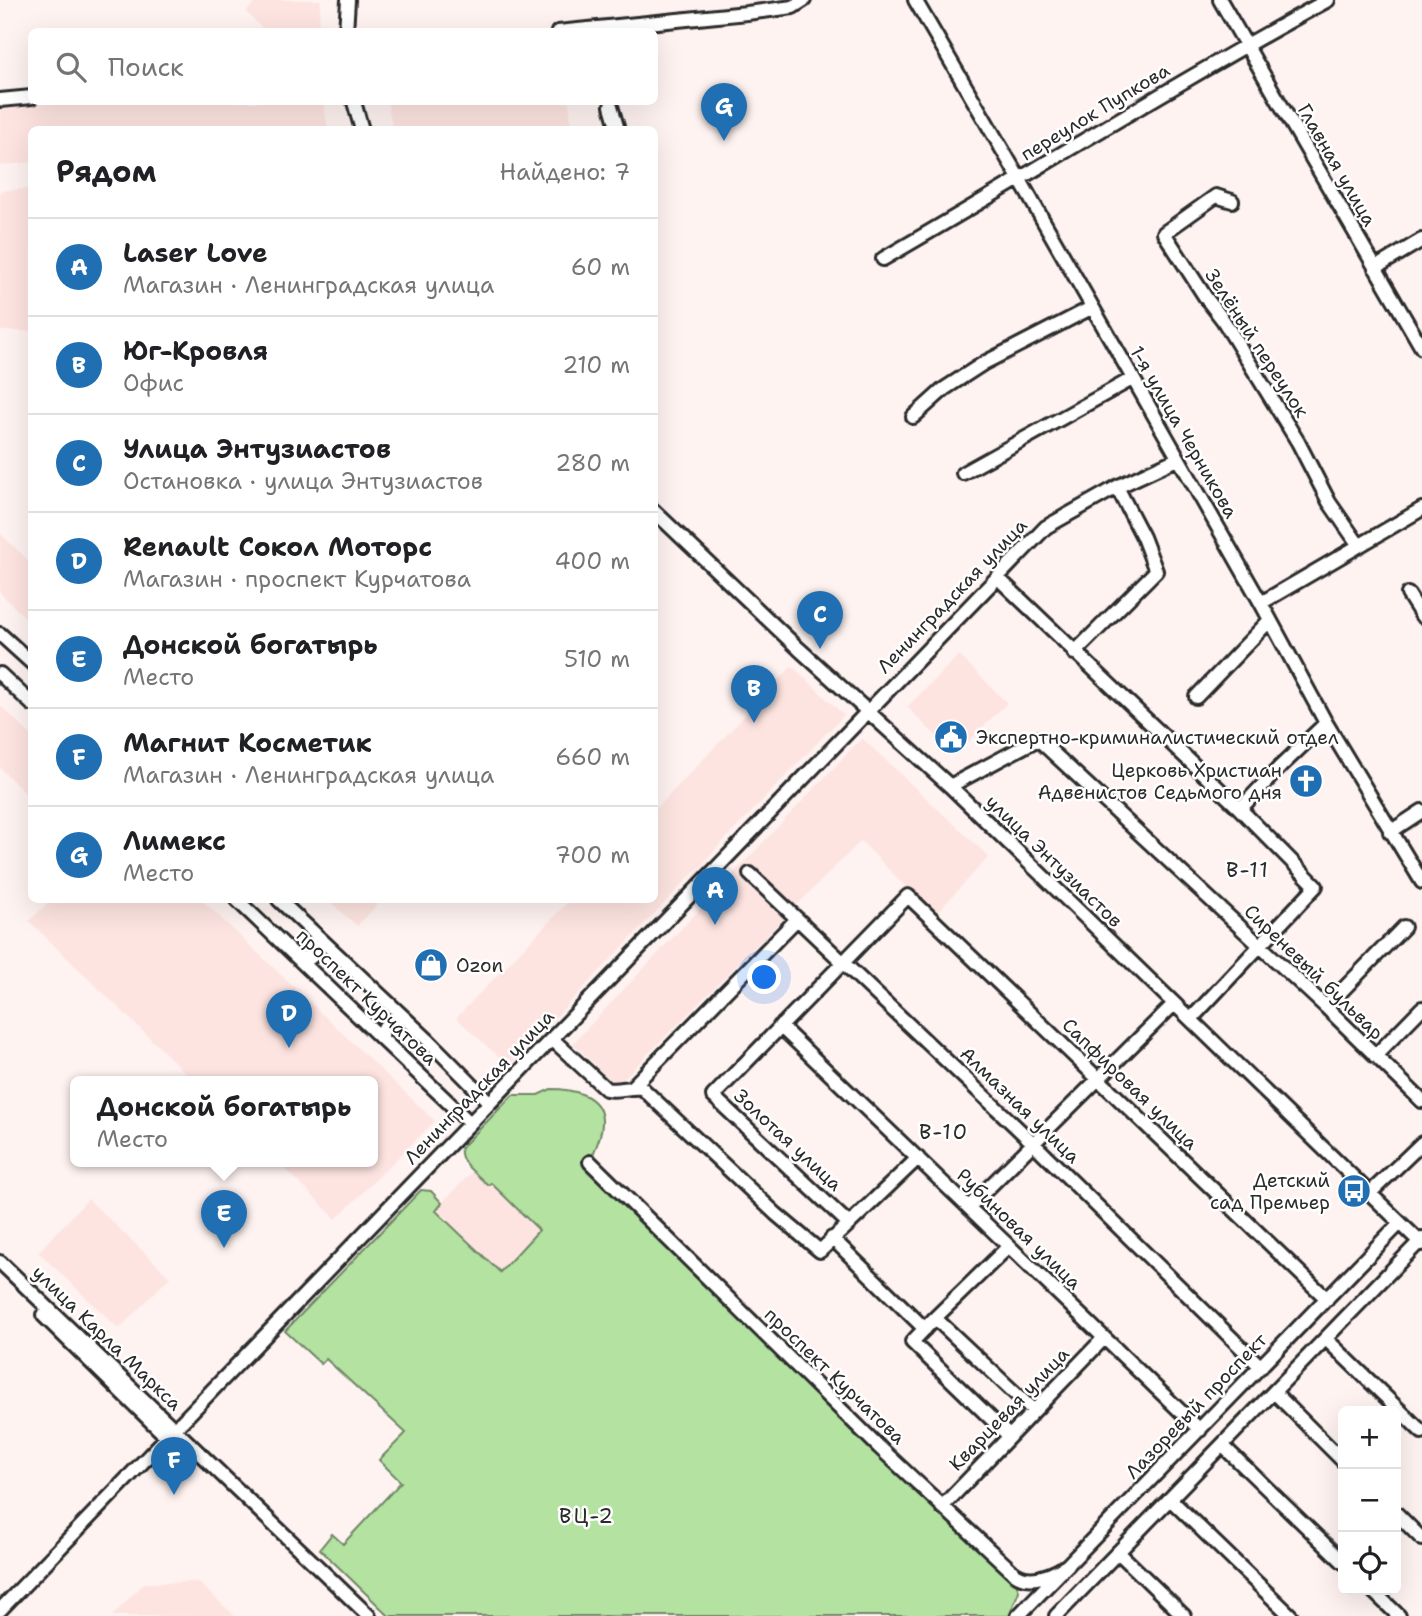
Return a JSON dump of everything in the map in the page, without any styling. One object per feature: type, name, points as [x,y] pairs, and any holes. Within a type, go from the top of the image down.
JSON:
[{"type":"street","points":[[346,28],[348,0]]},
{"type":"street","points":[[354,28],[355,0]]},
{"type":"street","name":"1-я улица Черникова","points":[[915,0],[1261,603],[1326,723],[1422,882]]},
{"type":"street","name":"Главная улица","points":[[1220,0],[1422,348]]},
{"type":"street","name":"переулок Пупкова","points":[[883,259],[1245,45],[1328,0]]},
{"type":"street","points":[[598,28],[747,13],[799,3]]},
{"type":"street","points":[[633,28],[747,13]]},
{"type":"street","points":[[0,98],[28,94]]},
{"type":"street","points":[[355,105],[361,126]]},
{"type":"street","points":[[361,105],[367,126]]},
{"type":"street","points":[[611,106],[617,126]]},
{"type":"street","name":"Зелёный переулок","points":[[1232,201],[1216,196],[1164,233],[1223,320],[1298,442],[1329,502],[1358,544]]},
{"type":"street","points":[[1375,268],[1422,240]]},
{"type":"street","points":[[913,417],[944,389],[984,363],[1091,308]]},
{"type":"street","points":[[963,473],[1132,379]]},
{"type":"street","name":"Ленинградская улица","points":[[0,1610],[868,708],[1046,527],[1117,487],[1177,459]]},
{"type":"street","points":[[1074,653],[1156,571],[1143,537],[1117,487]]},
{"type":"street","points":[[489,1102],[868,708],[658,506]]},
{"type":"street","points":[[1261,603],[1422,509]]},
{"type":"street","name":"улица Энтузиастов","points":[[658,515],[799,649],[868,708],[950,786],[1369,1194],[1421,1241]]},
{"type":"street","points":[[998,578],[1240,809],[1316,886],[1191,1019]]},
{"type":"street","points":[[1409,594],[1422,616]]},
{"type":"street","points":[[1196,697],[1270,620]]},
{"type":"street","points":[[0,634],[28,659]]},
{"type":"street","points":[[0,674],[28,700]]},
{"type":"street","points":[[1240,809],[1326,723]]},
{"type":"street","name":"Сиреневый бульвар","points":[[950,786],[1038,739],[1326,1007],[1422,1101]]},
{"type":"street","points":[[1390,832],[1422,811]]},
{"type":"street","name":"Алмазная улица","points":[[750,874],[1033,1143],[1261,1367]]},
{"type":"street","name":"Сапфировая улица","points":[[842,964],[908,896],[1327,1299]]},
{"type":"street","name":"проспект Курчатова","points":[[240,903],[469,1122]]},
{"type":"street","name":"проспект Курчатова","points":[[282,903],[489,1102]]},
{"type":"street","points":[[632,1087],[796,920]]},
{"type":"street","points":[[1326,1007],[1404,927]]},
{"type":"street","points":[[298,957],[310,958],[316,953],[318,937]]},
{"type":"street","points":[[780,1026],[842,964]]},
{"type":"street","points":[[969,1207],[1174,1004]]},
{"type":"street","points":[[1375,1056],[1422,1008]]},
{"type":"street","points":[[382,1038],[387,1023],[404,1018]]},
{"type":"street","name":"Рубиновая улица","points":[[780,1026],[1200,1430]]},
{"type":"street","name":"Золотая улица","points":[[780,1026],[712,1096],[849,1224]]},
{"type":"street","points":[[552,1039],[606,1089],[642,1088],[776,1214],[820,1251],[918,1158]]},
{"type":"street","points":[[1369,1194],[1422,1143]]},
{"type":"street","name":"проспект Курчатова","points":[[590,1162],[942,1507],[1020,1578],[1056,1573],[1068,1565]]},
{"type":"street","name":"Лазоревый проспект","points":[[1018,1616],[1400,1223]]},
{"type":"street","points":[[832,1238],[925,1329]]},
{"type":"street","points":[[1058,1615],[1421,1241]]},
{"type":"street","points":[[1008,1247],[912,1342],[1009,1436]]},
{"type":"street","name":"улица Карла Маркса","points":[[0,1262],[170,1433]]},
{"type":"street","name":"улица Карла Маркса","points":[[0,1273],[369,1616]]},
{"type":"street","points":[[935,1318],[1034,1410]]},
{"type":"street","name":"Кварцевая улица","points":[[942,1507],[1104,1338]]},
{"type":"street","points":[[1326,1339],[1422,1432]]},
{"type":"street","points":[[1274,1392],[1338,1456]]},
{"type":"street","points":[[1222,1445],[1338,1557]]},
{"type":"street","points":[[1170,1499],[1291,1616]]},
{"type":"street","points":[[1401,1518],[1422,1539]]},
{"type":"street","points":[[1118,1552],[1184,1616]]},
{"type":"street","points":[[1377,1595],[1399,1616]]},
{"type":"shaded area","points":[[257,0],[321,0],[318,28],[262,28],[246,12]]},
{"type":"shaded area","points":[[28,105],[324,105],[327,126],[28,126],[28,162],[0,166],[0,108]]},
{"type":"shaded area","points":[[388,105],[569,105],[571,122],[565,126],[392,126]]},
{"type":"shaded area","points":[[28,189],[28,331],[0,330],[0,192]]},
{"type":"shaded area","points":[[0,533],[28,560],[28,620],[0,593]]},
{"type":"shaded area","points":[[959,655],[1007,703],[955,755],[907,707]]},
{"type":"shaded area","points":[[792,666],[844,715],[509,1066],[456,1018],[567,903],[658,903],[658,807]]},
{"type":"shaded area","points":[[0,705],[28,732],[28,796],[0,768]]},
{"type":"shaded area","points":[[862,738],[989,857],[934,916],[861,841],[616,1086],[573,1043]]},
{"type":"shaded area","points":[[48,903],[205,903],[435,1121],[336,1219],[283,1167],[378,1167],[378,1076],[189,1076],[29,921]]},
{"type":"shaded area","points":[[331,903],[378,904],[357,926]]},
{"type":"shaded area","points":[[473,1171],[488,1184],[491,1183],[539,1230],[499,1272],[435,1210]]},
{"type":"shaded area","points":[[88,1199],[170,1277],[119,1329],[38,1252]]},
{"type":"shaded area","points":[[198,1582],[235,1616],[112,1616],[144,1583]]},
{"type":"green space","points":[[551,1089],[576,1092],[596,1104],[602,1125],[590,1162],[883,1458],[1016,1582],[1019,1591],[1009,1616],[389,1616],[320,1549],[332,1534],[343,1544],[401,1482],[379,1460],[406,1433],[326,1359],[321,1364],[285,1331],[421,1190],[431,1191],[442,1203],[436,1211],[500,1272],[539,1230],[491,1183],[488,1185],[470,1168],[463,1159],[461,1148],[513,1095],[538,1095]]},
{"type":"place","name":"Лимекс","points":[[724,141]]},
{"type":"place","name":"Улица Энтузиастов","points":[[820,649]]},
{"type":"place","name":"Юг-Кровля","points":[[754,723]]},
{"type":"place","name":"Экспертно-криминалистический отдел","points":[[951,737]]},
{"type":"place","name":"Церковь Христиан Адвенистов Седьмого дня","points":[[1306,781]]},
{"type":"place","name":"Laser Love","points":[[715,925]]},
{"type":"place","name":"Ozon","points":[[431,965]]},
{"type":"place","name":"Renault Сокол Моторс","points":[[289,1048]]},
{"type":"place","name":"Детский сад Премьер","points":[[1354,1191]]},
{"type":"place","name":"Донской богатырь","points":[[224,1248]]},
{"type":"place","name":"Магнит Косметик","points":[[174,1495]]},
{"type":"district","name":"В-11","points":[[1248,870]]},
{"type":"district","name":"В-10","points":[[944,1132]]},
{"type":"district","name":"ВЦ-2","points":[[587,1516]]}]
